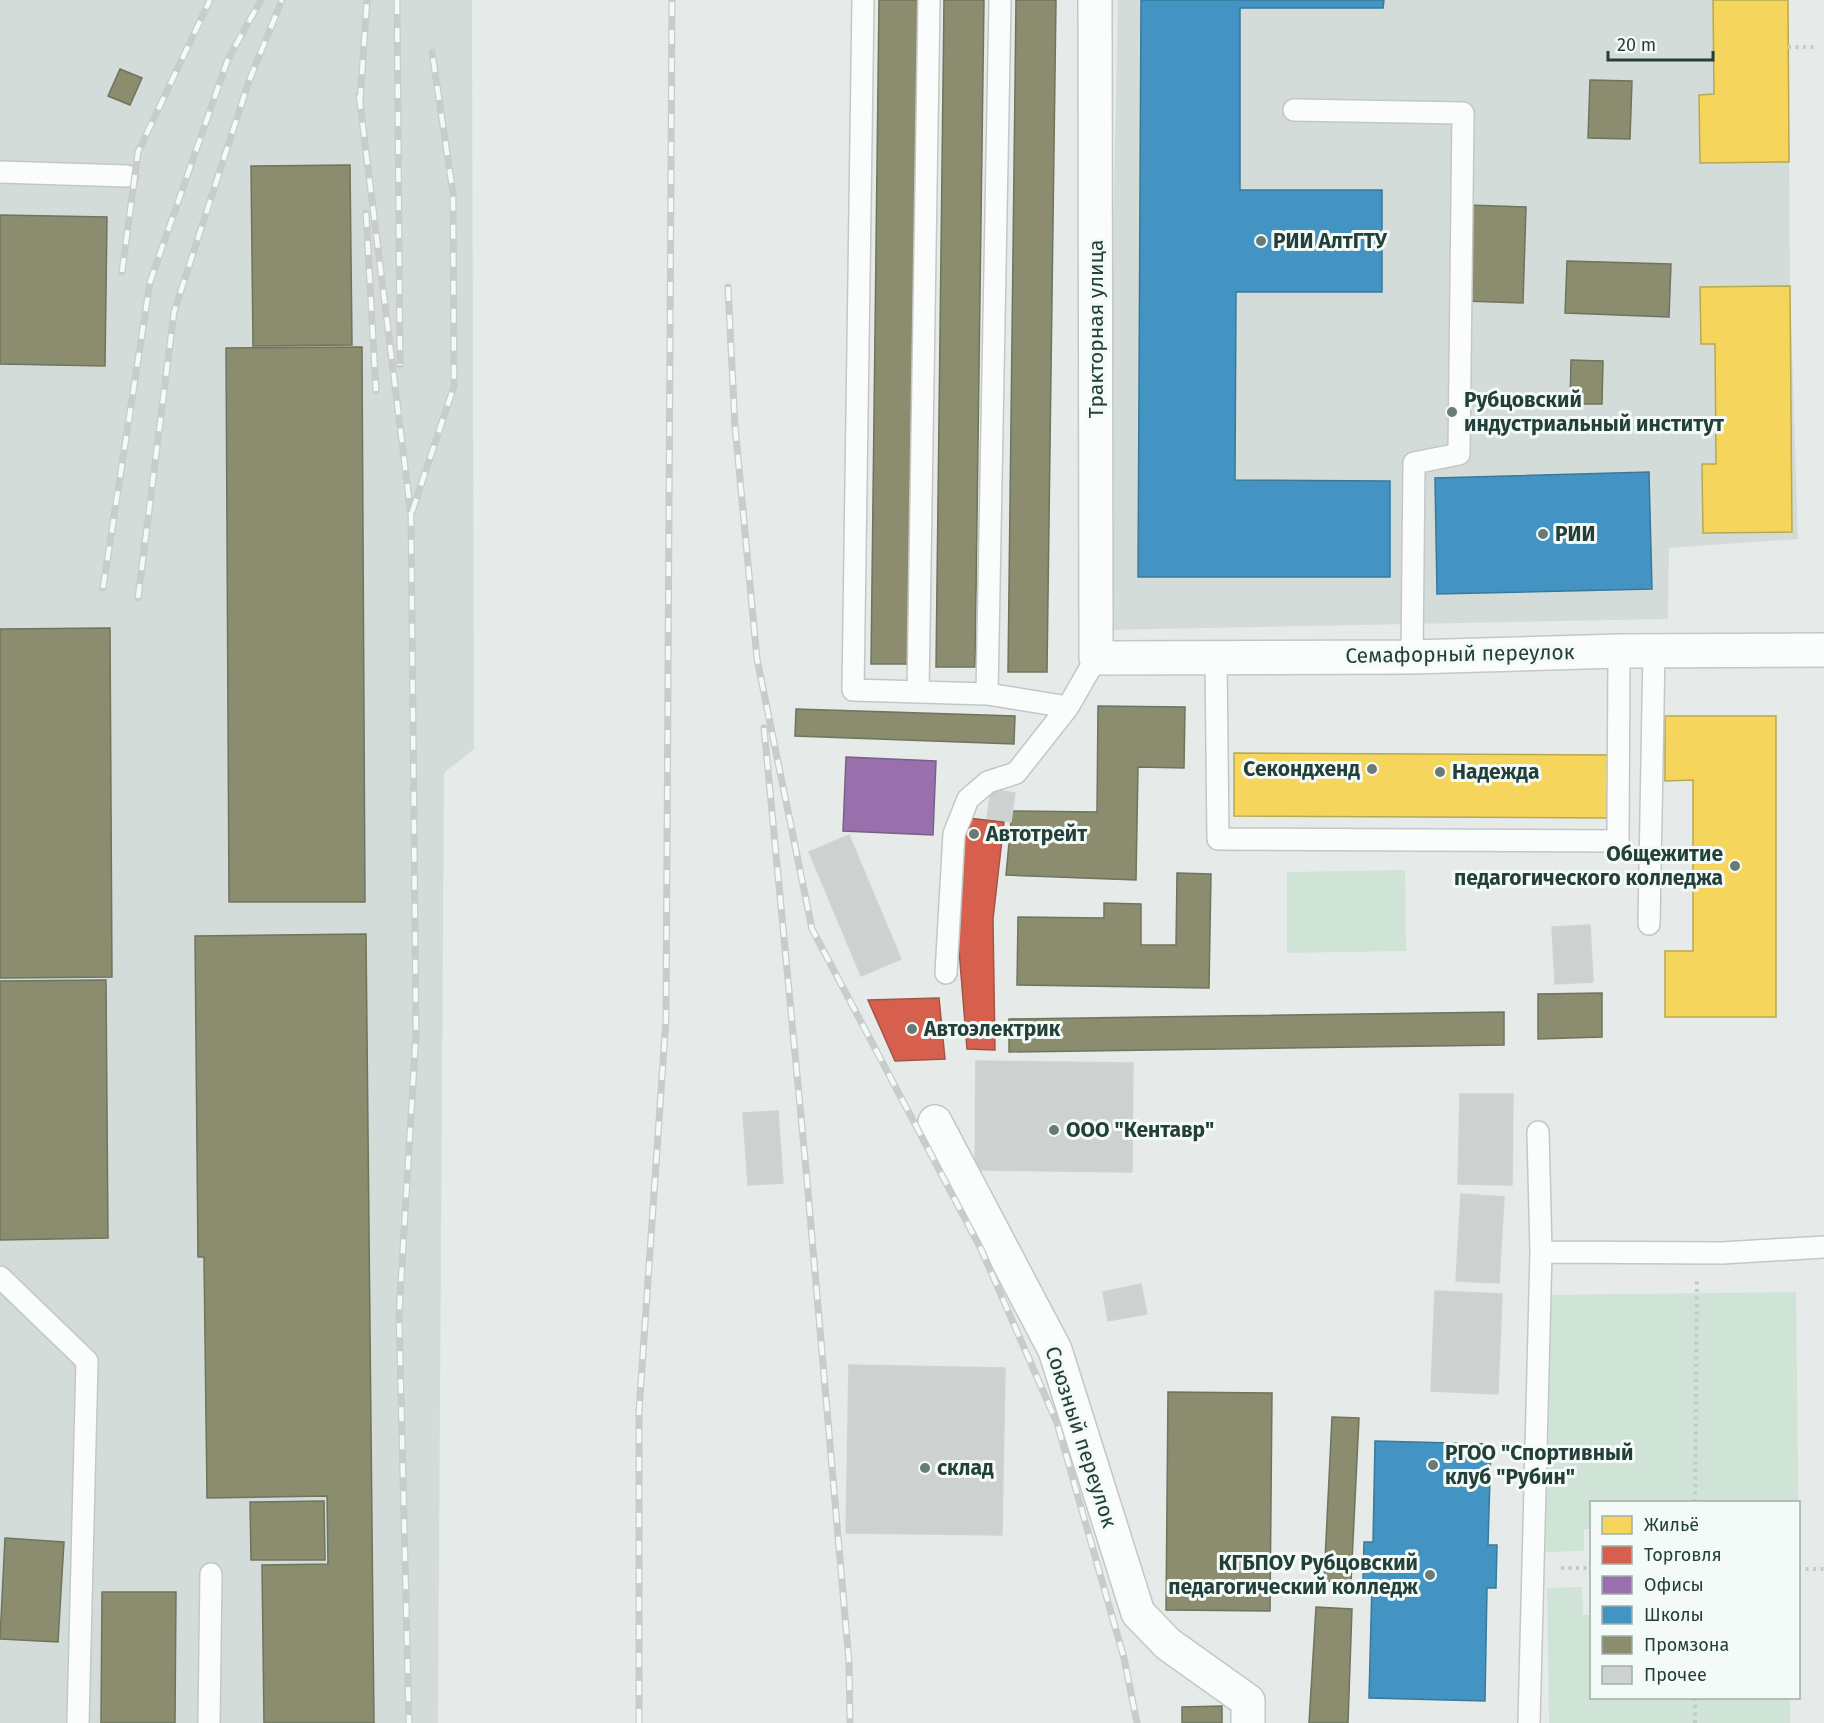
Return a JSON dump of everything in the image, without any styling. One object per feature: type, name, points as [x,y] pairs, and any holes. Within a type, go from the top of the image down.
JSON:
[{"type":"street","name":"Тракторная улица","points":[[1095,0],[1096,657]]},
{"type":"street","name":"Семафорный переулок","points":[[1096,657],[1412,657],[1619,651],[1824,650]]},
{"type":"street","name":"Союзный переулок","points":[[935,1122],[1055,1350],[1138,1613],[1168,1644],[1248,1701],[1248,1723]]},
{"type":"lane","points":[[863,0],[853,690],[987,694],[1068,706]]},
{"type":"lane","points":[[918,692],[929,0]]},
{"type":"lane","points":[[987,694],[1000,0]]},
{"type":"lane","points":[[1294,110],[1463,113],[1459,454],[1414,463],[1412,657]]},
{"type":"lane","points":[[0,172],[128,176]]},
{"type":"lane","points":[[1216,658],[1218,838],[1618,842],[1619,651]]},
{"type":"lane","points":[[1649,924],[1654,651]]},
{"type":"lane","points":[[946,973],[954,834],[968,799],[988,782],[1016,773],[1068,706],[1096,657]]},
{"type":"lane","points":[[1529,1723],[1541,1252],[1538,1132]]},
{"type":"lane","points":[[1541,1252],[1722,1253],[1824,1247]]},
{"type":"lane","points":[[0,1277],[87,1361],[78,1723]]},
{"type":"lane","points":[[209,1723],[211,1574]]},
{"type":"path","points":[[1788,47],[1818,46]]},
{"type":"path","points":[[1695,1501],[1698,1253]]},
{"type":"path","points":[[1800,1569],[1824,1569]]},
{"type":"path","points":[[1695,1699],[1695,1723]]},
{"type":"shaded area","points":[[0,0],[472,0],[474,749],[444,773],[438,1723],[0,1723]]},
{"type":"shaded area","name":"Рубцовский индустриальный институт","points":[[1118,0],[1788,0],[1790,286],[1798,539],[1669,548],[1668,619],[1105,630]]},
{"type":"green space","points":[[1405,870],[1406,951],[1287,953],[1287,872]]},
{"type":"green space","points":[[1796,1292],[1798,1501],[1590,1501],[1590,1529],[1584,1529],[1584,1551],[1545,1552],[1543,1295]]},
{"type":"green space","points":[[1582,1587],[1583,1615],[1590,1615],[1590,1699],[1790,1699],[1790,1723],[1549,1723],[1547,1588]]},
{"type":"building: Жильё","points":[[1713,0],[1788,0],[1789,162],[1700,163],[1699,95],[1714,94]]},
{"type":"building: Жильё","points":[[1790,286],[1792,532],[1703,533],[1702,464],[1716,464],[1715,344],[1701,344],[1700,287]]},
{"type":"building: Жильё","name":"Общежитие педагогического колледжа","points":[[1665,716],[1776,716],[1776,1017],[1665,1017],[1665,951],[1693,951],[1693,780],[1665,781]]},
{"type":"building: Жильё","points":[[1234,753],[1608,755],[1607,818],[1234,816]]},
{"type":"building: Торговля","points":[[967,818],[1004,822],[993,919],[995,1050],[967,1049],[956,912]]},
{"type":"building: Торговля","name":"Автоэлектрик","points":[[939,998],[945,1059],[895,1061],[868,1000]]},
{"type":"building: Офисы","points":[[846,757],[936,761],[933,835],[843,831]]},
{"type":"building: Школы","name":"РИИ АлтГТУ","points":[[1141,0],[1384,0],[1383,8],[1240,8],[1240,190],[1382,190],[1382,292],[1236,292],[1235,480],[1390,481],[1390,577],[1138,577]]},
{"type":"building: Школы","name":"РИИ","points":[[1649,472],[1652,589],[1437,594],[1435,478]]},
{"type":"building: Школы","name":"КГБПОУ Рубцовский педагогический колледж","points":[[1375,1441],[1491,1444],[1488,1545],[1497,1545],[1496,1588],[1487,1588],[1485,1701],[1369,1698],[1372,1582],[1363,1581],[1364,1542],[1373,1542]]},
{"type":"building: Промзона","points":[[879,0],[918,0],[910,664],[871,664]]},
{"type":"building: Промзона","points":[[944,0],[984,0],[975,667],[936,667]]},
{"type":"building: Промзона","points":[[1016,0],[1056,0],[1047,672],[1008,672]]},
{"type":"building: Промзона","points":[[120,69],[142,78],[130,105],[108,96]]},
{"type":"building: Промзона","points":[[1590,80],[1632,81],[1630,139],[1588,138]]},
{"type":"building: Промзона","points":[[350,165],[352,345],[253,346],[251,166]]},
{"type":"building: Промзона","points":[[1468,205],[1526,207],[1523,303],[1465,301]]},
{"type":"building: Промзона","points":[[0,215],[107,217],[105,366],[0,364]]},
{"type":"building: Промзона","points":[[1567,261],[1671,264],[1669,317],[1565,313]]},
{"type":"building: Промзона","points":[[362,347],[365,902],[229,902],[226,348]]},
{"type":"building: Промзона","points":[[1571,360],[1603,361],[1602,404],[1570,404]]},
{"type":"building: Промзона","points":[[110,628],[112,977],[0,978],[0,629]]},
{"type":"building: Промзона","points":[[1098,706],[1185,707],[1184,768],[1138,767],[1136,880],[1006,875],[1012,811],[1097,812]]},
{"type":"building: Промзона","points":[[796,709],[1015,716],[1014,744],[795,736]]},
{"type":"building: Промзона","points":[[1177,873],[1211,874],[1209,988],[1017,985],[1018,917],[1104,918],[1104,903],[1141,904],[1141,945],[1176,945]]},
{"type":"building: Промзона","points":[[366,934],[374,1723],[264,1723],[262,1565],[328,1564],[327,1496],[207,1498],[204,1257],[198,1257],[195,936]]},
{"type":"building: Промзона","points":[[106,980],[108,1238],[0,1240],[0,981]]},
{"type":"building: Промзона","points":[[1602,993],[1602,1037],[1538,1039],[1538,994]]},
{"type":"building: Промзона","points":[[1504,1012],[1504,1045],[1009,1052],[1009,1019]]},
{"type":"building: Промзона","points":[[1168,1392],[1272,1393],[1270,1611],[1166,1610]]},
{"type":"building: Промзона","points":[[1332,1417],[1359,1418],[1351,1582],[1324,1581]]},
{"type":"building: Промзона","points":[[324,1501],[325,1560],[251,1560],[250,1502]]},
{"type":"building: Промзона","points":[[5,1538],[64,1542],[58,1642],[0,1639]]},
{"type":"building: Промзона","points":[[102,1592],[176,1592],[175,1723],[101,1723]]},
{"type":"building: Промзона","points":[[1316,1607],[1352,1609],[1348,1723],[1309,1723]]},
{"type":"building: Промзона","points":[[1222,1706],[1222,1723],[1182,1723],[1182,1707]]},
{"type":"building: Прочее","points":[[991,789],[1015,793],[1011,822],[987,818]]},
{"type":"building: Прочее","points":[[849,835],[901,959],[861,976],[809,852]]},
{"type":"building: Прочее","points":[[1590,925],[1593,982],[1555,984],[1552,927]]},
{"type":"building: Прочее","name":"ООО \"Кентавр\"","points":[[976,1061],[1133,1063],[1132,1172],[975,1170]]},
{"type":"building: Прочее","points":[[1460,1094],[1513,1094],[1512,1185],[1458,1184]]},
{"type":"building: Прочее","points":[[778,1111],[783,1183],[748,1185],[743,1113]]},
{"type":"building: Прочее","points":[[1461,1194],[1504,1197],[1499,1283],[1456,1281]]},
{"type":"building: Прочее","points":[[1141,1284],[1147,1314],[1108,1321],[1103,1292]]},
{"type":"building: Прочее","points":[[1435,1291],[1502,1294],[1498,1394],[1431,1391]]},
{"type":"building: Прочее","name":"склад","points":[[849,1365],[1005,1368],[1002,1535],[846,1533]]},
{"type":"railway","points":[[122,272],[138,152],[210,0]]},
{"type":"railway","points":[[103,588],[150,282],[228,59],[261,0]]},
{"type":"railway","points":[[138,598],[174,312],[249,81],[282,0]]},
{"type":"railway","points":[[360,102],[367,0]]},
{"type":"railway","points":[[397,0],[400,365]]},
{"type":"railway","points":[[639,1723],[639,1411],[666,1019],[672,0]]},
{"type":"railway","points":[[412,512],[454,386],[453,193],[432,52]]},
{"type":"railway","points":[[359,95],[411,515],[416,1034],[399,1314],[409,1723]]},
{"type":"railway","points":[[366,213],[376,391]]},
{"type":"railway","points":[[728,287],[735,426],[757,659],[812,929],[981,1249],[1057,1423],[1124,1658],[1137,1723]]},
{"type":"railway","points":[[764,728],[806,1169],[849,1662],[850,1723]]},
{"type":"place","name":"РИИ АлтГТУ","points":[[1261,241]]},
{"type":"place","name":"Рубцовский индустриальный институт","points":[[1452,412]]},
{"type":"place","name":"РИИ","points":[[1543,534]]},
{"type":"place","name":"Секондхенд","points":[[1372,769]]},
{"type":"place","name":"Надежда","points":[[1440,772]]},
{"type":"place","name":"Автотрейт","points":[[974,834]]},
{"type":"place","name":"Общежитие педагогического колледжа","points":[[1735,866]]},
{"type":"place","name":"Автоэлектрик","points":[[912,1029]]},
{"type":"place","name":"ООО \"Кентавр\"","points":[[1054,1130]]},
{"type":"place","name":"РГОО \"Спортивный клуб \"Рубин\"","points":[[1433,1465]]},
{"type":"place","name":"склад","points":[[925,1468]]},
{"type":"place","name":"КГБПОУ Рубцовский педагогический колледж","points":[[1430,1575]]}]
